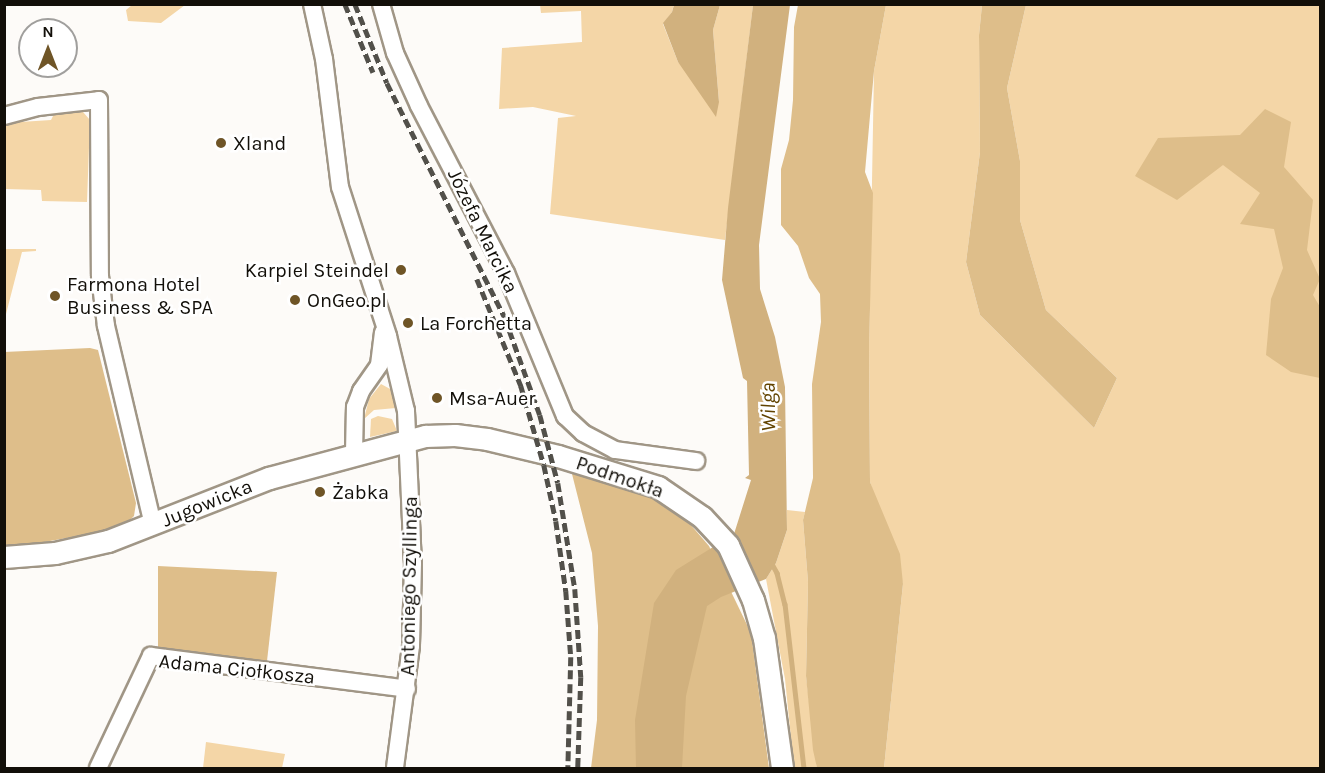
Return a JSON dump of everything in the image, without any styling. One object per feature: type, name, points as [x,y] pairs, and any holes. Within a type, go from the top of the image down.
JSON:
[{"type":"street","points":[[312,4],[324,59],[340,187],[383,319],[400,384],[408,439]]},
{"type":"street","name":"Józefa Marcika","points":[[381,4],[395,53],[418,106],[506,273],[561,410],[612,460]]},
{"type":"street","points":[[4,116],[38,107],[99,100],[100,276],[106,326],[153,525]]},
{"type":"street","points":[[354,453],[355,406],[361,391],[372,377],[382,350],[383,319]]},
{"type":"street","points":[[372,377],[383,376],[400,384]]},
{"type":"street","name":"Podmokła","points":[[408,439],[439,434],[487,439],[612,460],[675,496],[716,530],[734,556],[753,600],[767,654],[782,768]]},
{"type":"street","name":"Jugowicka","points":[[4,557],[81,548],[153,525],[269,478],[408,439]]},
{"type":"street","name":"Antoniego Szyllinga","points":[[395,768],[407,689],[413,563],[408,439]]},
{"type":"street","points":[[612,460],[696,461]]},
{"type":"street","name":"Adama Ciołkosza","points":[[98,768],[151,657],[407,689]]},
{"type":"shaded area","points":[[674,4],[672,12],[663,24],[678,62],[719,102],[713,30],[720,5],[753,5],[725,240],[550,214],[558,118],[576,116],[533,107],[499,109],[502,48],[582,42],[581,11],[541,13],[540,5]]},
{"type":"shaded area","points":[[132,5],[185,5],[161,23],[128,21],[126,10]]},
{"type":"shaded area","points":[[798,5],[886,5],[874,71],[865,172],[873,193],[869,347],[870,482],[900,554],[903,584],[884,768],[817,768],[813,750],[806,676],[808,582],[803,520],[813,478],[812,384],[821,322],[820,294],[809,278],[798,246],[781,225],[781,169],[789,140],[793,100],[794,27]]},
{"type":"shaded area","points":[[886,5],[982,5],[979,35],[980,152],[966,262],[980,315],[1094,428],[1117,378],[1046,310],[1020,220],[1020,161],[1007,88],[1026,5],[1320,5],[1320,768],[884,768],[903,584],[870,482],[869,347],[874,71]]},
{"type":"shaded area","points":[[982,5],[1026,5],[1007,88],[1020,161],[1020,220],[1046,310],[1117,378],[1094,428],[980,315],[966,262],[980,152],[979,35]]},
{"type":"shaded area","points":[[1265,109],[1291,122],[1284,167],[1313,200],[1307,250],[1320,279],[1313,295],[1320,307],[1320,378],[1291,372],[1266,355],[1271,299],[1283,268],[1274,229],[1240,224],[1260,193],[1223,165],[1177,200],[1135,176],[1158,138],[1240,135]]},
{"type":"shaded area","points":[[83,112],[90,120],[87,202],[42,201],[41,190],[5,189],[5,123],[51,120],[54,114]]},
{"type":"shaded area","points":[[5,249],[36,249],[36,251],[22,252],[5,318]]},
{"type":"shaded area","points":[[90,348],[98,350],[136,503],[134,516],[126,524],[95,533],[33,544],[5,546],[4,352]]},
{"type":"shaded area","points":[[381,384],[392,390],[396,408],[374,410],[364,419],[369,399]]},
{"type":"shaded area","points":[[378,416],[392,419],[397,431],[370,437],[371,419]]},
{"type":"shaded area","points":[[579,472],[645,493],[684,517],[709,546],[751,633],[769,768],[591,768],[597,720],[598,626],[592,553],[572,474]]},
{"type":"shaded area","points":[[787,510],[805,512],[803,520],[808,582],[806,676],[817,768],[794,768],[785,679],[766,579],[776,563],[787,530]]},
{"type":"shaded area","points":[[158,566],[277,572],[267,661],[158,648]]},
{"type":"shaded area","points":[[206,742],[285,754],[282,768],[203,768]]},
{"type":"water","points":[[674,5],[720,5],[713,30],[719,102],[716,117],[678,62],[663,23],[672,12]]},
{"type":"water","name":"Wilga","points":[[753,5],[790,5],[759,245],[760,289],[775,337],[785,387],[787,530],[776,563],[766,579],[721,597],[707,606],[686,696],[682,768],[636,768],[635,720],[654,603],[676,570],[734,534],[751,480],[745,478],[749,475],[747,381],[743,378],[722,280],[728,208]]},
{"type":"waterway","points":[[771,562],[777,573],[785,604],[804,768]]},
{"type":"railway","points":[[345,4],[373,72]]},
{"type":"railway","points":[[355,4],[387,83],[505,318],[540,415],[558,483],[575,589],[581,677],[578,768]]},
{"type":"railway","points":[[477,279],[521,386],[544,465],[556,521],[566,591],[571,657],[568,768]]},
{"type":"place","name":"Xland","points":[[221,143]]},
{"type":"place","name":"Karpiel Steindel","points":[[401,270]]},
{"type":"place","name":"Farmona Hotel Business & SPA","points":[[55,296]]},
{"type":"place","name":"OnGeo.pl","points":[[295,300]]},
{"type":"place","name":"La Forchetta","points":[[408,323]]},
{"type":"place","name":"Msa-Auer","points":[[437,398]]},
{"type":"place","name":"Żabka","points":[[320,492]]}]
